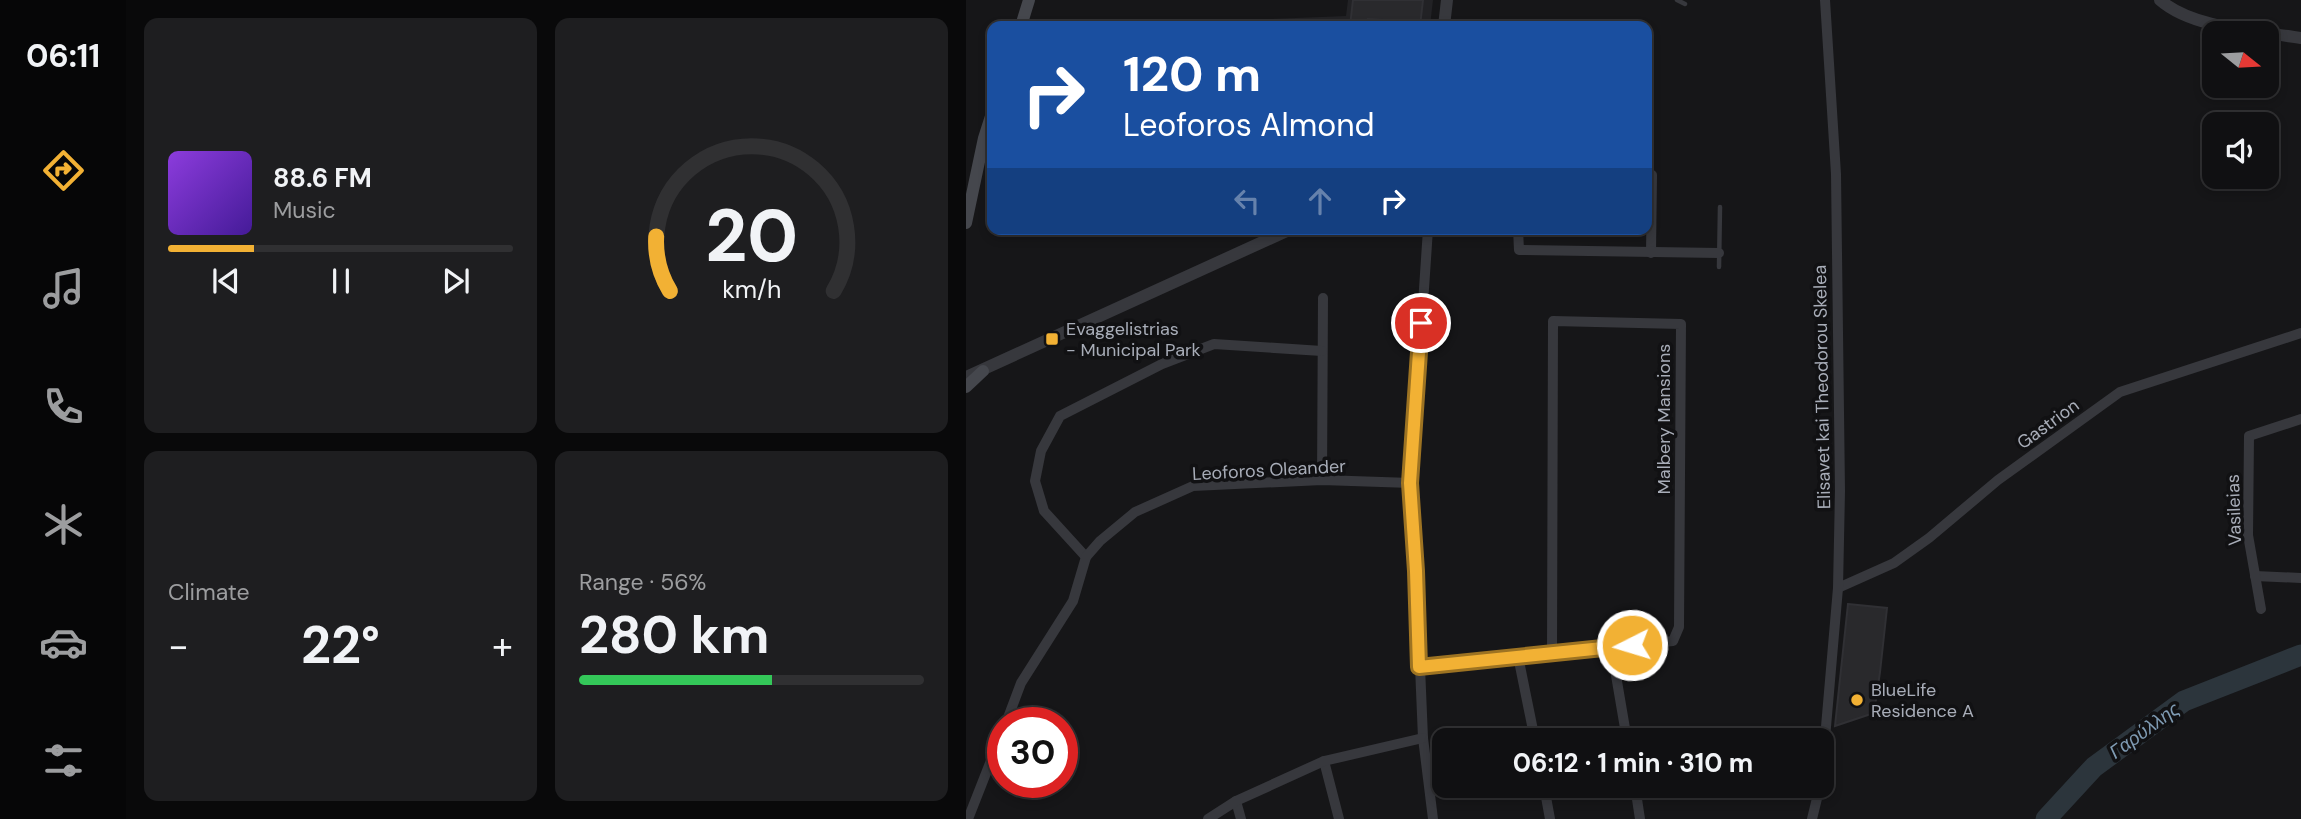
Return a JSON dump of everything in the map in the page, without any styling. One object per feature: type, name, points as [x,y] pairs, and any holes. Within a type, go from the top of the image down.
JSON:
[{"type":"main road","points":[[1023,21],[1029,0]]},
{"type":"main road","points":[[966,223],[987,129]]},
{"type":"main road","points":[[966,387],[983,371]]},
{"type":"street","points":[[1445,21],[1447,0]]},
{"type":"street","name":"Elisavet kai Theodorou Skelea","points":[[1825,0],[1836,174],[1840,491],[1838,588],[1826,728]]},
{"type":"street","points":[[2160,0],[2188,18],[2301,38]]},
{"type":"street","points":[[966,377],[1278,235]]},
{"type":"street","points":[[1428,235],[1410,483],[1423,738],[1433,819]]},
{"type":"street","points":[[1518,235],[1519,250],[1719,253]]},
{"type":"street","points":[[1651,235],[1651,253]]},
{"type":"street","points":[[1322,480],[1323,298]]},
{"type":"street","name":"Malbery Mansions","points":[[1419,667],[1673,641],[1679,627],[1681,324],[1553,321],[1552,653]]},
{"type":"street","name":"Gastrion","points":[[1838,588],[1894,563],[1929,538],[1997,480],[2120,392],[2301,333]]},
{"type":"street","points":[[1086,557],[1044,511],[1035,481],[1041,451],[1060,416],[1162,364],[1214,344],[1322,351]]},
{"type":"street","points":[[966,368],[983,371]]},
{"type":"street","name":"Vasileias","points":[[2261,609],[2248,535],[2249,436],[2301,419]]},
{"type":"street","name":"Leoforos Oleander","points":[[1012,707],[1021,683],[1073,601],[1086,557],[1100,541],[1135,512],[1193,486],[1322,480],[1410,483]]},
{"type":"street","points":[[2255,576],[2301,578]]},
{"type":"street","points":[[1611,646],[1625,728]]},
{"type":"street","points":[[1518,656],[1533,728]]},
{"type":"street","points":[[1208,819],[1236,801],[1324,761],[1423,738]]},
{"type":"street","points":[[1324,761],[1339,819]]},
{"type":"street","points":[[968,819],[987,771]]},
{"type":"street","points":[[1546,798],[1550,819]]},
{"type":"street","points":[[1637,798],[1640,819]]},
{"type":"street","points":[[1812,819],[1817,798]]},
{"type":"street","points":[[1236,801],[1241,819]]},
{"type":"lane","points":[[1677,0],[1685,4]]},
{"type":"lane","points":[[1719,267],[1720,207]]},
{"type":"shaded area","points":[[1348,0],[1433,0],[1431,21],[1270,19],[1346,16]]},
{"type":"building","points":[[1353,0],[1423,0],[1421,21],[1351,21]]},
{"type":"building","points":[[1848,604],[1887,608],[1874,713],[1835,726]]},
{"type":"waterway","name":"Γαρύλλης","points":[[2046,819],[2094,767],[2184,701],[2301,655]]},
{"type":"place","name":"Evaggelistrias - Municipal Park","points":[[1052,339]]},
{"type":"place","name":"BlueLife Residence A","points":[[1857,700]]},
{"type":"route","points":[[1421,323],[1410,483],[1419,667],[1632,645]]}]
